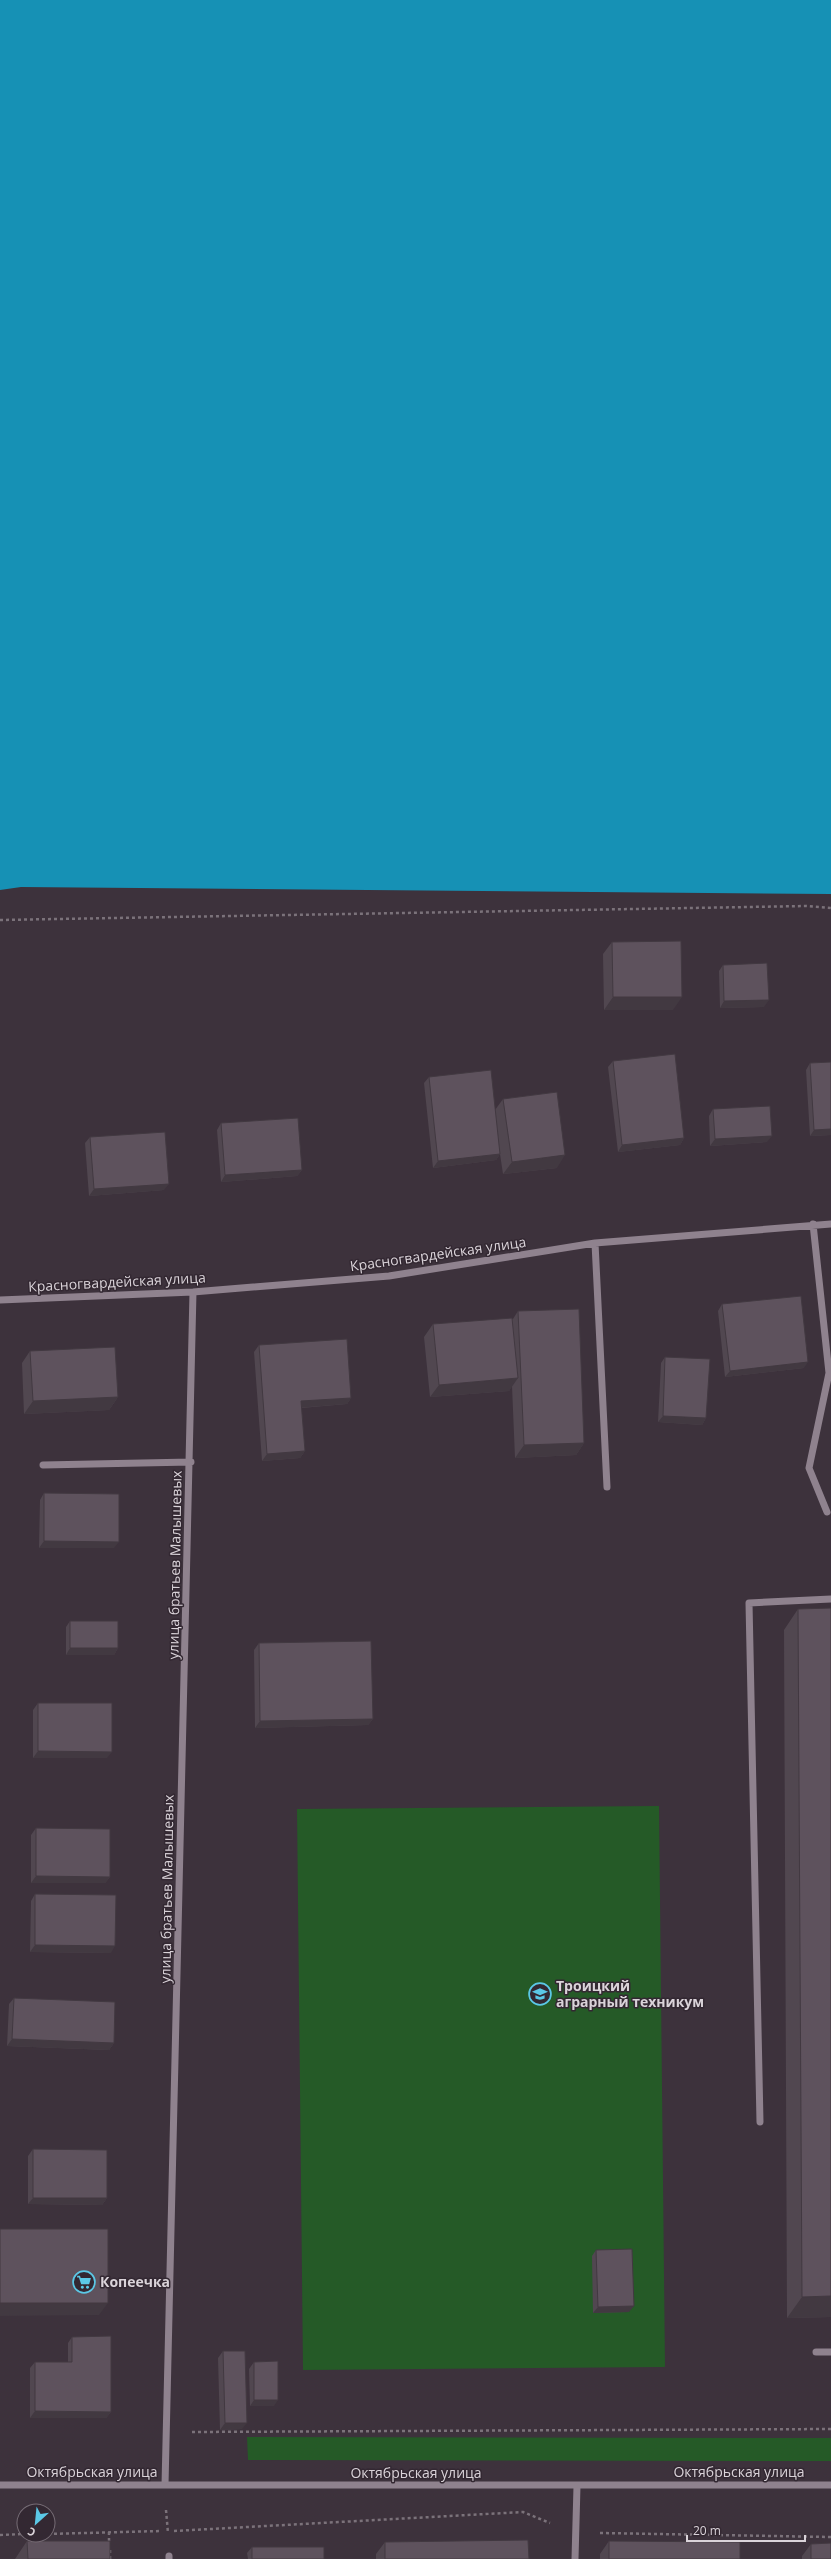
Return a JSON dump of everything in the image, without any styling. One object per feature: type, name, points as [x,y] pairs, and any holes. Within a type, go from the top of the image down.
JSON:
[{"type":"street","name":"Красногвардейская улица","points":[[0,1300],[193,1292],[389,1276],[595,1243],[813,1224],[831,1224]]},
{"type":"street","points":[[813,1224],[829,1373],[809,1468],[828,1512]]},
{"type":"street","points":[[595,1243],[607,1487]]},
{"type":"street","name":"улица братьев Малышевых","points":[[165,2486],[191,1462],[193,1292]]},
{"type":"street","points":[[43,1465],[191,1462]]},
{"type":"street","points":[[760,2122],[749,1602],[831,1599]]},
{"type":"street","points":[[816,2352],[831,2352]]},
{"type":"street","name":"Октябрьская улица","points":[[0,2485],[831,2485]]},
{"type":"street","points":[[575,2559],[578,2486]]},
{"type":"path","points":[[0,920],[790,906],[831,908]]},
{"type":"path","points":[[166,2432],[831,2429]]},
{"type":"path","points":[[165,2486],[169,2557]]},
{"type":"path","points":[[56,2534],[167,2531],[523,2512],[575,2533],[831,2537]]},
{"type":"path","points":[[109,2532],[110,2559]]},
{"type":"path","points":[[0,2535],[16,2534]]},
{"type":"green space","points":[[659,1806],[665,2367],[303,2370],[297,1809]]},
{"type":"green space","points":[[247,2437],[831,2438],[831,2461],[248,2460]]},
{"type":"water","points":[[0,0],[831,0],[831,894],[21,887],[0,890]]},
{"type":"building","points":[[681,941],[682,997],[613,997],[612,942]]},
{"type":"building","points":[[767,963],[769,1000],[724,1001],[723,965]]},
{"type":"building","points":[[675,1054],[684,1138],[622,1145],[613,1061]]},
{"type":"building","points":[[831,1062],[831,1129],[814,1130],[810,1063]]},
{"type":"building","points":[[491,1070],[500,1154],[438,1161],[429,1077]]},
{"type":"building","points":[[557,1092],[565,1155],[512,1162],[503,1099]]},
{"type":"building","points":[[770,1106],[772,1136],[715,1139],[713,1109]]},
{"type":"building","points":[[298,1118],[302,1170],[225,1175],[221,1123]]},
{"type":"building","points":[[165,1132],[169,1184],[94,1189],[90,1137]]},
{"type":"building","points":[[801,1296],[808,1362],[730,1371],[722,1304]]},
{"type":"building","points":[[579,1309],[584,1443],[524,1445],[518,1311]]},
{"type":"building","points":[[512,1318],[518,1378],[439,1385],[433,1324]]},
{"type":"building","points":[[347,1339],[351,1398],[301,1401],[305,1451],[267,1454],[259,1345]]},
{"type":"building","points":[[115,1347],[118,1397],[33,1401],[30,1351]]},
{"type":"building","points":[[665,1357],[710,1359],[706,1418],[663,1416]]},
{"type":"building","points":[[44,1493],[119,1494],[119,1542],[44,1541]]},
{"type":"building","points":[[831,1608],[831,2296],[802,2297],[798,1609]]},
{"type":"building","points":[[70,1621],[118,1621],[118,1648],[70,1648]]},
{"type":"building","points":[[371,1641],[373,1719],[260,1721],[259,1643]]},
{"type":"building","points":[[38,1703],[112,1703],[112,1752],[38,1751]]},
{"type":"building","points":[[36,1828],[110,1829],[110,1877],[36,1876]]},
{"type":"building","points":[[35,1894],[116,1895],[115,1946],[35,1945]]},
{"type":"building","points":[[14,1998],[115,2002],[114,2043],[12,2039]]},
{"type":"building","points":[[33,2149],[107,2150],[107,2198],[33,2198]]},
{"type":"building","points":[[0,2229],[108,2229],[108,2303],[0,2303]]},
{"type":"building","points":[[632,2249],[634,2306],[598,2307],[596,2250]]},
{"type":"building","points":[[111,2336],[111,2412],[35,2411],[35,2362],[72,2362],[72,2337]]},
{"type":"building","points":[[223,2351],[245,2351],[247,2423],[225,2423]]},
{"type":"building","points":[[278,2361],[278,2400],[254,2400],[254,2362]]},
{"type":"building","points":[[528,2540],[529,2559],[385,2559],[385,2542]]},
{"type":"building","points":[[56,2541],[110,2541],[110,2559],[28,2559],[27,2543],[56,2543]]},
{"type":"building","points":[[609,2541],[740,2542],[740,2559],[609,2559]]},
{"type":"building","points":[[831,2543],[831,2559],[811,2559],[811,2544]]},
{"type":"building","points":[[252,2547],[324,2547],[324,2559],[252,2559]]},
{"type":"place","name":"Троицкий аграрный техникум","points":[[540,1994]]},
{"type":"place","name":"Копеечка","points":[[84,2282]]}]
